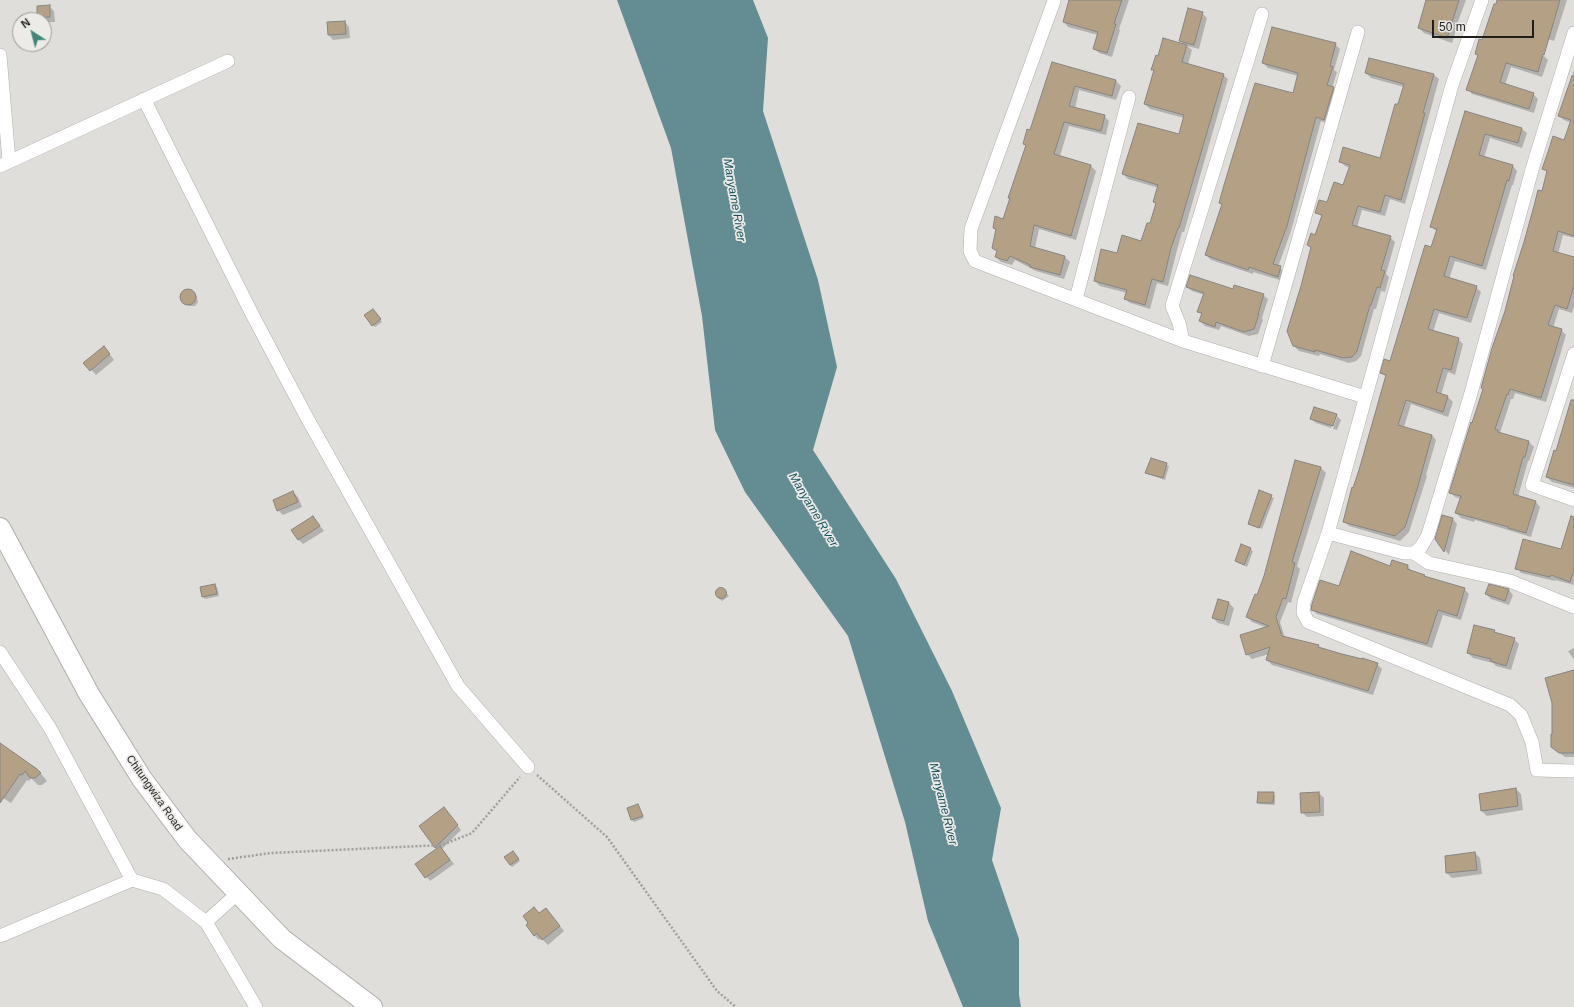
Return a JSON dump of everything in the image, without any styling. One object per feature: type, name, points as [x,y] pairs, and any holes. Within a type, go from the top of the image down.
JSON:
[{"type":"main road","name":"Chitungwiza Road","points":[[0,528],[89,694],[142,779],[187,839],[282,939],[372,1007]]},
{"type":"street","points":[[1482,0],[1452,85],[1328,533],[1304,602],[1303,612],[1308,622],[1510,705],[1521,715],[1532,742],[1537,770],[1574,771]]},
{"type":"street","points":[[1054,1],[972,229],[970,251],[975,261],[1183,341],[1365,397]]},
{"type":"street","points":[[1183,341],[1172,306],[1262,14]]},
{"type":"street","points":[[1262,366],[1358,32]]},
{"type":"street","points":[[1414,553],[1421,547],[1428,535],[1471,393],[1533,166],[1574,33]]},
{"type":"street","points":[[0,55],[4,163],[228,61]]},
{"type":"street","points":[[1076,299],[1129,97]]},
{"type":"street","points":[[144,99],[252,314],[306,416],[454,680],[528,767]]},
{"type":"street","points":[[1574,354],[1568,392],[1532,485],[1574,500]]},
{"type":"street","points":[[1328,533],[1404,553],[1414,553],[1429,562],[1510,581],[1574,607]]},
{"type":"street","points":[[0,652],[50,728],[132,880]]},
{"type":"street","points":[[0,936],[132,880],[163,889],[206,922],[256,1007]]},
{"type":"street","points":[[206,922],[238,893]]},
{"type":"path","points":[[208,862],[270,853],[442,845],[472,833],[528,767],[608,837],[717,991],[736,1007]]},
{"type":"water","name":"Manyame River","points":[[617,0],[753,0],[768,38],[763,111],[818,280],[837,367],[813,450],[896,579],[952,691],[1001,808],[992,860],[1019,939],[1019,995],[1021,1007],[963,1007],[928,921],[905,822],[848,636],[745,492],[715,430],[702,316],[671,148]]},
{"type":"building","points":[[1069,0],[1122,0],[1107,53],[1093,49],[1098,32],[1063,22]]},
{"type":"building","points":[[1426,0],[1459,0],[1447,38],[1418,28]]},
{"type":"building","points":[[1497,0],[1560,0],[1538,72],[1506,63],[1500,82],[1534,93],[1529,109],[1466,90],[1478,55],[1475,54],[1479,39],[1482,40],[1494,4],[1496,4]]},
{"type":"building","points":[[50,5],[50,12],[37,12],[37,6]]},
{"type":"building","points":[[1188,8],[1203,12],[1194,45],[1179,41]]},
{"type":"building","points":[[345,21],[346,34],[328,35],[327,22]]},
{"type":"building","points":[[1272,27],[1336,43],[1330,66],[1333,67],[1327,85],[1334,87],[1324,120],[1316,117],[1287,226],[1273,264],[1281,266],[1278,277],[1249,267],[1248,270],[1205,255],[1222,204],[1219,203],[1255,83],[1293,93],[1298,73],[1262,63]]},
{"type":"building","points":[[1163,38],[1187,45],[1182,62],[1224,74],[1179,228],[1171,248],[1163,282],[1152,279],[1145,305],[1124,299],[1127,290],[1094,281],[1101,249],[1117,253],[1122,235],[1141,241],[1147,223],[1150,223],[1156,203],[1153,202],[1158,185],[1122,174],[1138,123],[1179,134],[1184,115],[1144,104],[1154,70],[1151,70],[1156,55],[1158,56]]},
{"type":"building","points":[[1369,58],[1434,74],[1401,200],[1385,195],[1380,212],[1358,206],[1352,225],[1391,236],[1381,270],[1385,271],[1380,288],[1377,287],[1370,305],[1357,351],[1352,357],[1343,358],[1315,350],[1315,352],[1293,346],[1287,331],[1311,247],[1307,245],[1311,233],[1315,235],[1322,215],[1315,213],[1319,200],[1327,202],[1334,182],[1343,185],[1350,165],[1339,162],[1343,147],[1380,158],[1395,104],[1398,104],[1404,84],[1365,73]]},
{"type":"building","points":[[1052,62],[1116,80],[1112,96],[1075,86],[1069,106],[1105,115],[1101,131],[1064,122],[1054,154],[1091,165],[1071,236],[1034,225],[1030,246],[1065,256],[1060,275],[1030,267],[1030,265],[1010,256],[1007,261],[995,257],[997,251],[992,248],[996,229],[993,228],[995,216],[1003,219],[1010,198],[1008,198],[1026,145],[1023,144],[1027,129],[1030,130]]},
{"type":"building","points":[[1572,76],[1574,76],[1574,236],[1558,231],[1553,251],[1574,257],[1574,286],[1567,309],[1555,305],[1548,325],[1562,329],[1541,398],[1510,389],[1495,429],[1498,430],[1498,432],[1529,441],[1513,494],[1536,501],[1526,533],[1455,513],[1461,496],[1449,493],[1483,389],[1481,388],[1492,348],[1505,311],[1513,276],[1538,190],[1542,191],[1547,171],[1542,169],[1553,136],[1564,140],[1571,120],[1558,116]]},
{"type":"building","points":[[1465,111],[1522,128],[1518,143],[1485,134],[1479,155],[1513,165],[1509,181],[1507,180],[1482,266],[1450,256],[1444,276],[1477,286],[1467,318],[1434,309],[1428,329],[1459,338],[1451,370],[1443,368],[1436,392],[1448,396],[1443,412],[1406,400],[1398,425],[1432,435],[1405,527],[1395,536],[1343,522],[1386,375],[1380,373],[1384,359],[1390,361],[1425,245],[1431,247],[1437,229],[1430,227]]},
{"type":"building","points":[[1190,275],[1233,289],[1234,285],[1264,294],[1254,329],[1244,332],[1216,322],[1215,327],[1199,321],[1202,313],[1197,312],[1204,293],[1186,287]]},
{"type":"building","points":[[188,289],[194,291],[196,297],[194,303],[188,305],[182,303],[180,297],[182,291]]},
{"type":"building","points":[[373,309],[381,319],[372,326],[364,315]]},
{"type":"building","points":[[104,346],[110,354],[90,371],[83,363]]},
{"type":"building","points":[[1571,400],[1574,400],[1574,485],[1546,477],[1554,450],[1556,451]]},
{"type":"building","points":[[1314,407],[1337,414],[1333,426],[1310,419]]},
{"type":"building","points":[[1151,458],[1167,463],[1163,478],[1145,473]]},
{"type":"building","points":[[1295,460],[1321,467],[1292,562],[1295,563],[1286,599],[1283,598],[1276,617],[1282,636],[1319,645],[1318,647],[1378,663],[1368,691],[1266,660],[1270,647],[1246,655],[1240,635],[1269,626],[1246,617],[1255,594],[1257,595],[1264,576]]},
{"type":"building","points":[[1259,490],[1272,495],[1259,528],[1248,524]]},
{"type":"building","points":[[293,491],[298,502],[277,511],[273,500]]},
{"type":"building","points":[[1442,515],[1453,518],[1444,552],[1435,539]]},
{"type":"building","points":[[313,516],[320,526],[298,540],[291,530]]},
{"type":"building","points":[[1571,516],[1574,517],[1574,570],[1570,582],[1551,575],[1550,577],[1515,569],[1523,539],[1561,549]]},
{"type":"building","points":[[1241,544],[1251,548],[1244,565],[1235,561]]},
{"type":"building","points":[[1351,551],[1390,566],[1392,560],[1408,565],[1407,569],[1425,575],[1424,576],[1465,588],[1457,616],[1438,610],[1427,644],[1311,610],[1320,580],[1339,586]]},
{"type":"building","points":[[215,584],[217,594],[202,597],[200,587]]},
{"type":"building","points":[[1489,584],[1509,589],[1505,601],[1485,594]]},
{"type":"building","points":[[721,587],[725,589],[727,593],[725,597],[721,599],[717,597],[715,593],[717,589]]},
{"type":"building","points":[[1218,599],[1229,602],[1224,621],[1212,618]]},
{"type":"building","points":[[1474,625],[1495,630],[1494,632],[1515,638],[1506,666],[1490,661],[1491,659],[1467,653]]},
{"type":"building","points":[[1574,670],[1574,753],[1559,753],[1551,747],[1552,703],[1545,678]]},
{"type":"building","points":[[0,743],[41,773],[35,778],[30,778],[25,771],[22,775],[20,774],[0,803]]},
{"type":"building","points":[[1516,788],[1518,806],[1481,811],[1479,794]]},
{"type":"building","points":[[1258,792],[1274,792],[1273,803],[1257,803]]},
{"type":"building","points":[[1319,792],[1320,812],[1301,813],[1300,793]]},
{"type":"building","points":[[638,804],[643,816],[631,820],[627,808]]},
{"type":"building","points":[[444,807],[458,825],[435,848],[419,826]]},
{"type":"building","points":[[440,846],[450,860],[425,878],[415,864]]},
{"type":"building","points":[[513,851],[519,859],[510,865],[504,857]]},
{"type":"building","points":[[1475,852],[1477,870],[1446,873],[1445,856]]},
{"type":"building","points":[[534,907],[539,913],[546,908],[560,926],[542,940],[537,933],[534,936],[526,925],[528,923],[523,916]]}]
